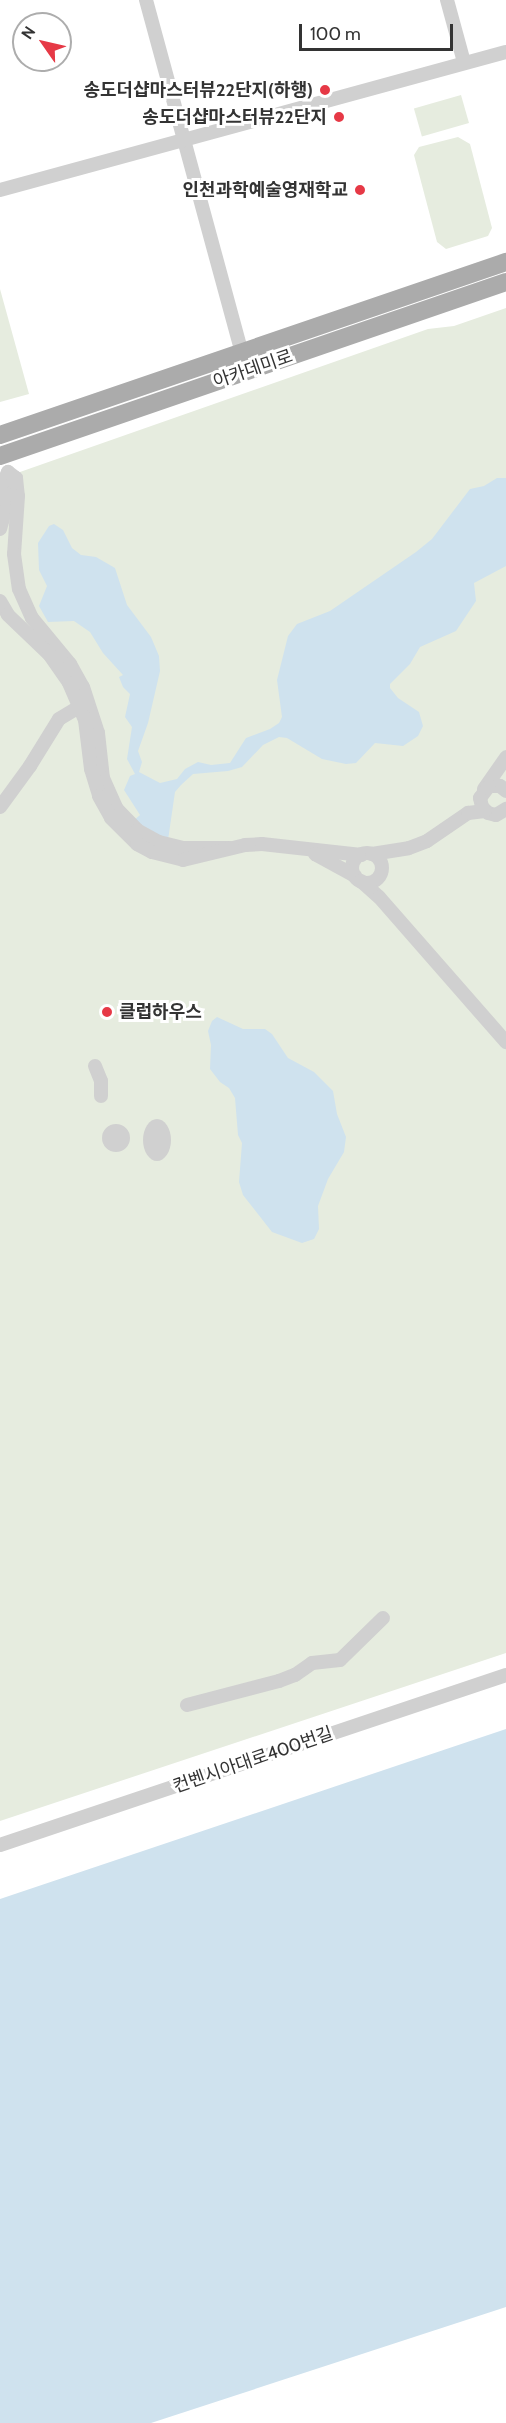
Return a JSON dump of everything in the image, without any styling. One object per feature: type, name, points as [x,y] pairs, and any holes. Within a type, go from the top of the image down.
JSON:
[{"type":"main road","name":"아카데미로","points":[[0,435],[241,350],[506,262]]},
{"type":"main road","name":"아카데미로","points":[[0,456],[506,282]]},
{"type":"street","points":[[146,0],[247,371]]},
{"type":"street","points":[[447,0],[464,62]]},
{"type":"street","points":[[0,190],[506,52]]},
{"type":"street","points":[[0,529],[7,504],[4,481],[8,472],[16,478],[18,496],[7,553],[19,590],[32,618],[70,664],[98,733],[103,778],[107,791],[134,834],[167,850],[230,848],[262,844],[308,851],[366,854],[390,852],[427,841],[477,810],[498,814]]},
{"type":"street","points":[[19,590],[0,599],[8,615],[61,669],[84,703]]},
{"type":"street","points":[[0,807],[30,766],[58,719],[84,703]]},
{"type":"street","points":[[461,818],[506,757]]},
{"type":"street","points":[[498,814],[480,803],[483,791],[494,785],[506,790]]},
{"type":"street","points":[[308,851],[358,879],[370,883],[378,878]]},
{"type":"street","points":[[379,897],[378,878],[382,864],[390,852]]},
{"type":"street","points":[[366,854],[382,864]]},
{"type":"street","points":[[366,854],[353,867],[358,879],[379,897],[506,1042]]},
{"type":"street","points":[[95,1066],[101,1081],[101,1096]]},
{"type":"street","points":[[187,1705],[279,1681],[295,1675],[312,1663],[340,1660],[383,1617]]},
{"type":"street","name":"컨벤시아대로400번길","points":[[0,1845],[506,1675]]},
{"type":"shaded area","points":[[461,95],[469,123],[422,136],[414,109]]},
{"type":"shaded area","points":[[458,137],[470,144],[492,228],[488,236],[446,249],[437,242],[414,155],[419,147]]},
{"type":"shaded area","points":[[0,289],[29,394],[0,402]]},
{"type":"shaded area","points":[[506,308],[506,1653],[0,1821],[0,479],[428,329],[454,326]]},
{"type":"water","points":[[497,478],[506,478],[506,566],[474,583],[476,601],[456,631],[420,647],[410,664],[390,684],[390,688],[398,698],[419,712],[423,726],[418,736],[403,746],[375,743],[356,763],[346,764],[322,759],[287,738],[279,737],[263,745],[242,767],[228,771],[193,774],[181,785],[175,792],[168,840],[132,822],[140,815],[124,790],[130,776],[135,774],[127,759],[132,727],[125,717],[130,694],[123,687],[119,677],[123,675],[103,653],[90,632],[74,621],[48,622],[39,606],[47,586],[39,570],[38,543],[49,526],[54,524],[63,530],[72,548],[81,555],[96,557],[115,568],[127,605],[151,637],[159,656],[160,671],[148,723],[138,751],[142,762],[139,772],[160,783],[177,779],[185,769],[198,762],[211,765],[230,763],[246,738],[279,723],[282,717],[277,680],[288,636],[297,624],[330,611],[416,552],[432,539],[470,489],[484,486]]},
{"type":"water","points":[[217,1017],[243,1029],[265,1029],[272,1034],[288,1058],[314,1072],[333,1091],[337,1114],[346,1137],[344,1152],[328,1179],[318,1206],[319,1229],[314,1239],[302,1243],[272,1232],[243,1195],[239,1182],[242,1143],[238,1135],[235,1098],[229,1088],[220,1082],[210,1069],[211,1045],[208,1031],[212,1021]]},
{"type":"water","points":[[506,1729],[506,2307],[151,2423],[0,2423],[0,1899]]},
{"type":"place","name":"송도더샵마스터뷰22단지(하행)","points":[[325,90]]},
{"type":"place","name":"송도더샵마스터뷰22단지","points":[[339,117]]},
{"type":"place","name":"인천과학예술영재학교","points":[[360,190]]},
{"type":"place","name":"클럽하우스","points":[[107,1012]]}]
